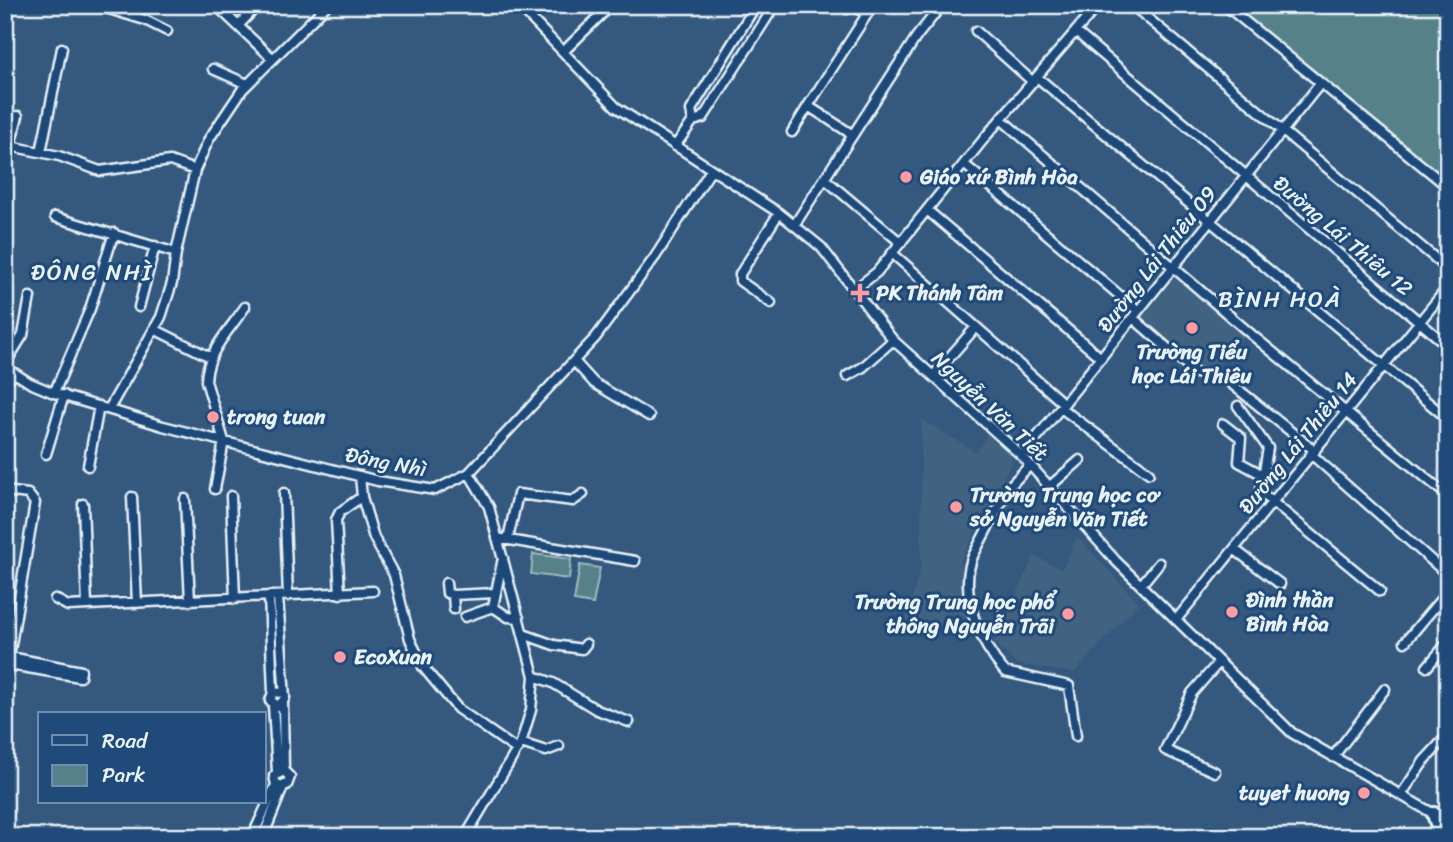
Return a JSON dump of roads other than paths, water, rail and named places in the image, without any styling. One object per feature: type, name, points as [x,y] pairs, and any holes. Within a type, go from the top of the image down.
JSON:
[{"type":"highway","points":[[1433,814],[1438,827],[1435,837]]},
{"type":"street","points":[[96,5],[145,20],[167,31]]},
{"type":"street","points":[[216,5],[272,58]]},
{"type":"street","points":[[238,26],[258,5]]},
{"type":"street","points":[[109,409],[154,329],[172,284],[176,253],[195,170],[209,139],[247,84],[327,5]]},
{"type":"street","name":"Nguyễn Văn Tiết","points":[[517,5],[616,107],[779,213],[821,247],[893,340],[1022,456],[1141,585],[1292,733],[1448,821]]},
{"type":"street","points":[[563,52],[611,5]]},
{"type":"street","points":[[675,146],[693,121],[703,118],[775,5]]},
{"type":"street","points":[[841,5],[847,9],[853,5],[867,14]]},
{"type":"street","points":[[792,132],[873,5]]},
{"type":"street","points":[[795,224],[917,36],[942,5]]},
{"type":"street","points":[[854,290],[877,272],[1098,5]]},
{"type":"street","points":[[1132,5],[1448,269]]},
{"type":"street","points":[[1225,5],[1448,187]]},
{"type":"street","points":[[693,121],[691,110],[754,9],[765,21]]},
{"type":"street","points":[[976,31],[1210,220],[1448,419]]},
{"type":"street","name":"Đường Lái Thiêu 12","points":[[1076,32],[1448,346]]},
{"type":"street","points":[[41,152],[62,48]]},
{"type":"street","points":[[719,65],[732,73]]},
{"type":"street","points":[[213,69],[247,84]]},
{"type":"street","name":"Đường Lái Thiêu 09","points":[[1022,456],[1320,84]]},
{"type":"street","points":[[808,106],[853,135]]},
{"type":"street","points":[[18,116],[8,145],[41,152],[100,171],[170,162],[195,170]]},
{"type":"street","points":[[1001,119],[1448,496]]},
{"type":"street","points":[[964,164],[1135,315],[1196,373],[1223,377],[1313,452],[1448,576]]},
{"type":"street","name":"Đông Nhì","points":[[5,365],[15,374],[59,394],[109,409],[360,477],[435,490],[469,474],[596,337],[655,257],[712,170]]},
{"type":"street","points":[[825,179],[901,243]]},
{"type":"street","points":[[927,210],[1101,358]]},
{"type":"street","points":[[771,303],[740,281],[740,274],[779,213]]},
{"type":"street","points":[[55,217],[176,253]]},
{"type":"street","points":[[46,454],[59,394],[114,233]]},
{"type":"street","points":[[139,307],[155,246]]},
{"type":"street","points":[[892,253],[1062,406],[1149,472]]},
{"type":"street","name":"Đường Lái Thiêu 14","points":[[1176,620],[1448,287]]},
{"type":"street","points":[[5,365],[23,335],[30,297]]},
{"type":"street","points":[[215,489],[224,441],[206,381],[210,357],[245,307]]},
{"type":"street","points":[[933,376],[976,327]]},
{"type":"street","points":[[154,329],[210,357]]},
{"type":"street","points":[[847,376],[863,367],[893,340]]},
{"type":"street","points":[[574,361],[601,388],[649,416]]},
{"type":"street","points":[[5,382],[15,374]]},
{"type":"street","points":[[88,466],[99,406]]},
{"type":"street","points":[[1238,406],[1266,443],[1269,452],[1261,489],[1272,502],[1380,591]]},
{"type":"street","points":[[1223,424],[1241,438],[1239,462],[1264,475]]},
{"type":"street","points":[[1049,487],[1080,460]]},
{"type":"street","points":[[1030,465],[1009,487],[973,556],[969,567],[970,593],[977,628],[1005,672],[1069,685],[1076,736]]},
{"type":"street","points":[[465,837],[519,746],[531,710],[534,676],[489,507],[469,474]]},
{"type":"street","points":[[360,477],[362,497],[374,538],[394,575],[410,639],[423,667],[458,709],[519,746],[546,751],[559,746]]},
{"type":"street","points":[[5,491],[28,494],[35,503],[5,680]]},
{"type":"street","points":[[284,493],[288,596]]},
{"type":"street","points":[[508,539],[518,494],[573,501],[583,494]]},
{"type":"street","points":[[231,496],[235,599]]},
{"type":"street","points":[[132,497],[137,603]]},
{"type":"street","points":[[185,499],[190,601]]},
{"type":"street","points":[[340,594],[336,520],[340,512],[356,500]]},
{"type":"street","points":[[83,504],[88,605]]},
{"type":"street","points":[[497,538],[635,561]]},
{"type":"street","points":[[1234,549],[1280,584]]},
{"type":"street","points":[[493,607],[503,558]]},
{"type":"street","points":[[1141,585],[1159,563]]},
{"type":"street","points":[[446,583],[447,593],[453,595],[495,593]]},
{"type":"street","points":[[55,599],[68,606],[373,591]]},
{"type":"street","points":[[1405,642],[1448,591]]},
{"type":"street","points":[[453,595],[454,609]]},
{"type":"street","points":[[273,597],[273,692],[270,701],[273,705],[280,771]]},
{"type":"street","points":[[263,837],[279,786],[274,776],[280,771],[283,703],[273,597]]},
{"type":"street","points":[[493,607],[508,617],[519,618]]},
{"type":"street","points":[[465,617],[493,607]]},
{"type":"street","points":[[523,634],[554,645],[582,649],[586,644]]},
{"type":"street","points":[[1427,667],[1448,642]]},
{"type":"street","points":[[7,660],[81,671],[80,677],[7,660]]},
{"type":"street","points":[[1215,772],[1165,750],[1192,693],[1219,662]]},
{"type":"street","points":[[534,676],[597,710],[629,722]]},
{"type":"street","points":[[1333,757],[1385,689]]},
{"type":"street","points":[[273,692],[283,693]]},
{"type":"street","points":[[273,705],[283,703]]},
{"type":"street","points":[[1401,795],[1424,761],[1448,735]]},
{"type":"street","points":[[252,837],[279,786],[290,777],[280,771]]},
{"type":"place","name":"Giáo xứ Bình Hòa","points":[[906,177]]},
{"type":"place","name":"PK Thánh Tâm","points":[[860,293]]},
{"type":"place","name":"Trường Tiểu học Lái Thiêu","points":[[1192,328]]},
{"type":"place","name":"trong tuan","points":[[213,417]]},
{"type":"place","name":"Trường Trung học cơ sở Nguyễn Văn Tiết","points":[[956,507]]},
{"type":"place","name":"Đình thần Bình Hòa","points":[[1232,612]]},
{"type":"place","name":"Trường Trung học phổ thông Nguyễn Trãi","points":[[1068,614]]},
{"type":"place","name":"EcoXuan","points":[[340,657]]},
{"type":"place","name":"tuyet huong","points":[[1364,793]]},
{"type":"district","name":"ĐÔNG NHÌ","points":[[92,272]]},
{"type":"district","name":"BÌNH HOÀ","points":[[1280,299]]}]
